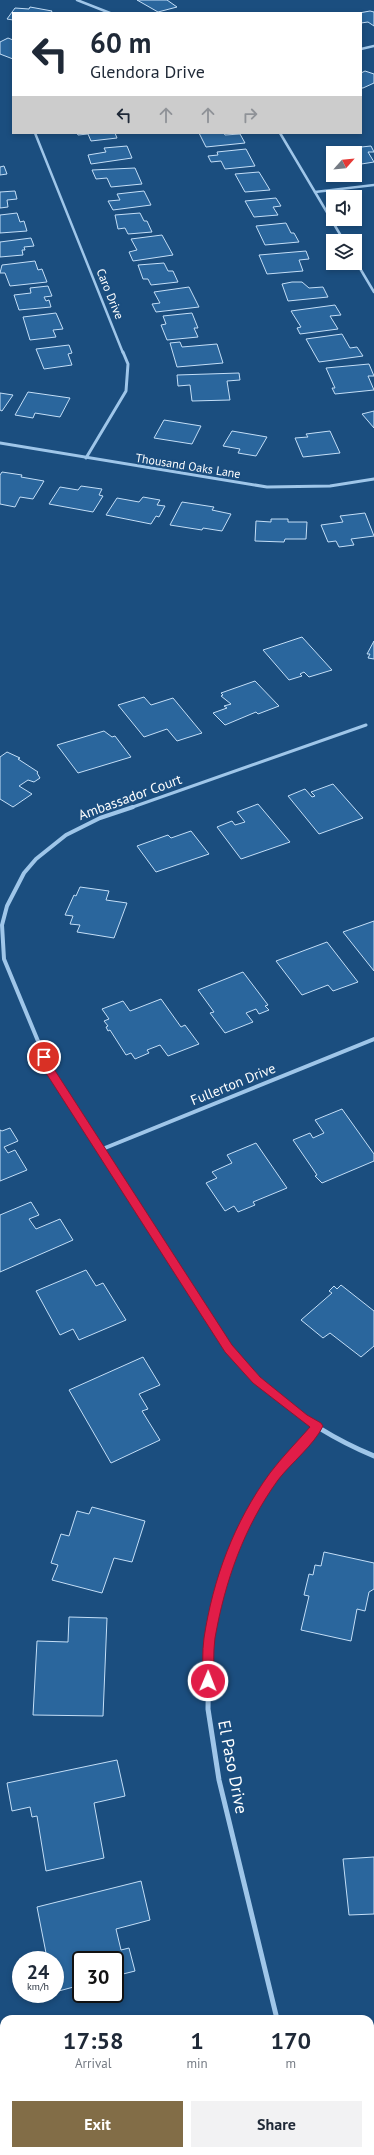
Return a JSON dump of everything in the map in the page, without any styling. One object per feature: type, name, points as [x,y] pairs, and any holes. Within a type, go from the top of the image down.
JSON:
[{"type":"street","points":[[77,0],[107,12]]},
{"type":"street","points":[[362,49],[374,46]]},
{"type":"street","name":"Caro Drive","points":[[35,134],[128,364],[126,391],[86,458]]},
{"type":"street","points":[[281,134],[340,234]]},
{"type":"street","points":[[315,192],[374,185]]},
{"type":"street","points":[[361,270],[374,292]]},
{"type":"street","name":"Thousand Oaks Lane","points":[[0,443],[235,483],[276,488],[330,486],[374,479]]},
{"type":"street","name":"Ambassador Court","points":[[366,725],[88,823],[68,833],[40,853],[15,885],[4,912],[1,931],[1,950],[6,969],[50,1070],[100,1150],[229,1348],[257,1380],[304,1418],[337,1439],[374,1456]]},
{"type":"street","name":"Fullerton Drive","points":[[100,1150],[374,1039]]},
{"type":"street","name":"El Paso Drive","points":[[276,2015],[219,1780],[208,1709],[209,1639],[224,1574],[235,1544],[249,1516],[274,1477],[317,1426]]},
{"type":"building","points":[[137,0],[167,0],[177,7],[158,12]]},
{"type":"building","points":[[30,7],[52,11],[12,12],[15,8],[29,9]]},
{"type":"building","points":[[12,12],[12,20],[7,19]]},
{"type":"building","points":[[362,12],[374,12],[374,26],[368,22],[362,23]]},
{"type":"building","points":[[8,38],[12,40],[12,59],[0,54],[0,42]]},
{"type":"building","points":[[365,71],[374,74],[374,83],[362,88],[362,72]]},
{"type":"building","points":[[88,134],[115,134],[117,138],[91,141]]},
{"type":"building","points":[[200,134],[240,134],[245,143],[206,147]]},
{"type":"building","points":[[127,146],[132,158],[91,164],[88,155],[106,152],[104,148]]},
{"type":"building","points":[[371,146],[374,152],[368,152],[374,162],[362,164],[362,147]]},
{"type":"building","points":[[246,149],[255,166],[225,169],[221,161],[211,162],[208,156],[218,155],[217,152]]},
{"type":"building","points":[[4,166],[7,174],[0,175],[0,167]]},
{"type":"building","points":[[135,168],[142,184],[111,187],[107,178],[96,179],[92,170]]},
{"type":"building","points":[[259,172],[270,190],[245,192],[235,174]]},
{"type":"building","points":[[15,191],[17,199],[7,200],[8,207],[0,208],[0,192]]},
{"type":"building","points":[[144,191],[151,205],[113,210],[108,201],[120,200],[117,194]]},
{"type":"building","points":[[276,198],[281,206],[273,207],[278,215],[254,217],[245,201]]},
{"type":"building","points":[[17,213],[20,222],[24,221],[27,231],[0,233],[0,215]]},
{"type":"building","points":[[140,213],[144,221],[147,221],[152,232],[128,234],[125,228],[118,229],[115,215]]},
{"type":"building","points":[[286,223],[291,233],[294,233],[299,242],[265,245],[256,226]]},
{"type":"building","points":[[162,235],[173,255],[133,261],[129,252],[137,250],[131,239]]},
{"type":"building","points":[[31,238],[34,246],[24,247],[25,250],[22,250],[23,255],[0,257],[0,242]]},
{"type":"building","points":[[306,251],[309,259],[299,260],[303,271],[267,274],[259,255]]},
{"type":"building","points":[[35,261],[38,270],[42,269],[47,282],[10,286],[5,273],[0,273],[2,265]]},
{"type":"building","points":[[164,263],[168,271],[173,271],[178,282],[151,285],[148,279],[143,279],[138,265]]},
{"type":"building","points":[[302,282],[309,288],[323,287],[328,297],[288,301],[282,284]]},
{"type":"building","points":[[48,286],[52,296],[44,297],[46,301],[49,300],[51,307],[19,310],[14,295],[31,293],[30,288]]},
{"type":"building","points":[[189,287],[199,307],[156,312],[152,304],[160,303],[154,292]]},
{"type":"building","points":[[335,305],[341,315],[330,316],[338,329],[300,334],[297,328],[301,327],[291,311]]},
{"type":"building","points":[[56,313],[63,329],[53,330],[56,337],[30,340],[23,317]]},
{"type":"building","points":[[192,313],[198,328],[194,328],[198,337],[167,340],[161,325],[166,324],[163,316]]},
{"type":"building","points":[[342,334],[350,348],[357,347],[363,356],[319,362],[306,339]]},
{"type":"building","points":[[180,342],[182,347],[217,344],[223,363],[177,367],[170,343]]},
{"type":"building","points":[[69,345],[72,353],[68,354],[72,365],[44,369],[36,349]]},
{"type":"building","points":[[369,364],[374,376],[368,376],[374,390],[335,394],[332,388],[335,388],[326,368]]},
{"type":"building","points":[[239,373],[240,380],[227,381],[230,400],[192,401],[190,385],[178,386],[177,375]]},
{"type":"building","points":[[28,392],[70,398],[60,417],[35,413],[33,418],[15,415]]},
{"type":"building","points":[[0,393],[13,395],[2,411],[0,410]]},
{"type":"building","points":[[374,411],[374,428],[362,414]]},
{"type":"building","points":[[164,420],[201,426],[192,444],[154,438]]},
{"type":"building","points":[[232,431],[267,437],[256,456],[238,453],[240,449],[223,446]]},
{"type":"building","points":[[330,431],[340,453],[303,457],[295,438],[308,437],[306,434]]},
{"type":"building","points":[[2,472],[22,475],[21,477],[44,481],[33,499],[20,497],[15,507],[0,504],[0,475]]},
{"type":"building","points":[[81,486],[102,489],[99,495],[103,496],[93,512],[49,504],[60,487],[78,490]]},
{"type":"building","points":[[143,497],[160,500],[157,505],[165,506],[159,517],[156,516],[151,524],[106,515],[117,498],[139,502]]},
{"type":"building","points":[[182,502],[214,507],[212,510],[231,514],[222,531],[203,528],[202,530],[170,525]]},
{"type":"building","points":[[365,513],[374,536],[351,539],[354,545],[339,547],[336,541],[328,542],[321,525],[343,522],[340,516]]},
{"type":"building","points":[[271,519],[288,519],[288,522],[307,522],[306,539],[285,539],[284,542],[255,541],[256,521],[271,522]]},
{"type":"building","points":[[302,637],[332,670],[309,677],[304,672],[300,674],[302,676],[289,680],[263,650]]},
{"type":"building","points":[[374,641],[374,659],[368,658],[370,654],[367,654]]},
{"type":"building","points":[[255,681],[279,706],[258,714],[256,712],[225,725],[213,713],[227,708],[224,706],[231,704],[221,696],[223,695],[221,693]]},
{"type":"building","points":[[144,697],[151,705],[173,698],[202,733],[177,741],[167,729],[144,737],[118,705]]},
{"type":"building","points":[[104,731],[112,737],[115,736],[131,757],[78,773],[57,745]]},
{"type":"building","points":[[7,752],[20,758],[18,759],[38,772],[37,773],[40,778],[34,782],[28,780],[19,786],[32,794],[13,807],[0,799],[0,757]]},
{"type":"building","points":[[333,784],[363,818],[319,834],[288,796],[305,789],[312,797],[315,796],[311,792]]},
{"type":"building","points":[[258,804],[290,842],[241,859],[217,827],[232,821],[235,825],[245,822],[237,812]]},
{"type":"building","points":[[191,831],[209,854],[156,872],[137,846],[168,835],[171,838]]},
{"type":"building","points":[[80,887],[109,891],[106,900],[127,903],[114,938],[77,932],[80,925],[70,924],[73,916],[65,915],[74,895],[76,896]]},
{"type":"building","points":[[374,921],[374,971],[343,932]]},
{"type":"building","points":[[327,942],[358,982],[333,991],[328,985],[302,995],[276,961]]},
{"type":"building","points":[[243,972],[268,1005],[265,1006],[269,1010],[259,1014],[256,1009],[246,1013],[253,1022],[225,1033],[210,1013],[214,1012],[198,990]]},
{"type":"building","points":[[161,999],[181,1027],[185,1025],[199,1044],[168,1056],[160,1045],[147,1050],[149,1053],[135,1059],[131,1053],[126,1055],[110,1030],[108,1031],[106,1027],[108,1026],[104,1021],[109,1019],[102,1009],[123,1001],[130,1011]]},
{"type":"building","points":[[342,1109],[374,1154],[374,1161],[322,1183],[315,1176],[317,1175],[293,1140],[310,1133],[313,1138],[324,1133],[315,1120]]},
{"type":"building","points":[[10,1128],[18,1141],[4,1147],[8,1153],[15,1150],[27,1170],[0,1181],[0,1130],[2,1131]]},
{"type":"building","points":[[256,1143],[287,1188],[253,1202],[255,1205],[238,1212],[234,1206],[225,1211],[206,1183],[217,1178],[212,1172],[232,1163],[227,1155]]},
{"type":"building","points":[[31,1202],[39,1215],[29,1219],[36,1229],[60,1219],[73,1240],[0,1272],[0,1215]]},
{"type":"building","points":[[86,1270],[96,1286],[103,1283],[126,1320],[79,1340],[73,1329],[60,1335],[36,1291]]},
{"type":"building","points":[[341,1285],[374,1311],[374,1346],[361,1357],[330,1333],[323,1338],[301,1320],[332,1293],[329,1291],[334,1286],[337,1289]]},
{"type":"building","points":[[143,1357],[160,1385],[139,1394],[148,1409],[142,1411],[160,1440],[111,1463],[69,1390]]},
{"type":"building","points":[[92,1507],[145,1521],[132,1562],[114,1558],[102,1593],[52,1580],[58,1565],[51,1563],[61,1534],[69,1536],[77,1511],[89,1514]]},
{"type":"building","points":[[324,1552],[374,1563],[374,1589],[369,1592],[365,1611],[357,1609],[351,1641],[301,1630],[309,1596],[304,1595],[309,1574],[313,1575],[315,1565],[321,1566]]},
{"type":"building","points":[[69,1617],[107,1618],[103,1716],[33,1715],[37,1641],[68,1642]]},
{"type":"building","points":[[117,1760],[125,1796],[94,1803],[104,1858],[46,1871],[37,1816],[32,1817],[30,1807],[12,1811],[7,1783]]},
{"type":"building","points":[[374,1857],[374,1914],[349,1915],[343,1859]]},
{"type":"building","points":[[141,1881],[150,1920],[116,1929],[121,1950],[129,1948],[135,1971],[124,1974],[124,1951],[72,1951],[72,1987],[64,1990],[64,1951],[46,1951],[37,1907]]},
{"type":"route","points":[[44,1057],[50,1070],[100,1150],[229,1348],[257,1380],[304,1418],[317,1426],[274,1477],[249,1516],[235,1544],[231,1559],[224,1574],[209,1639],[208,1681]]}]
